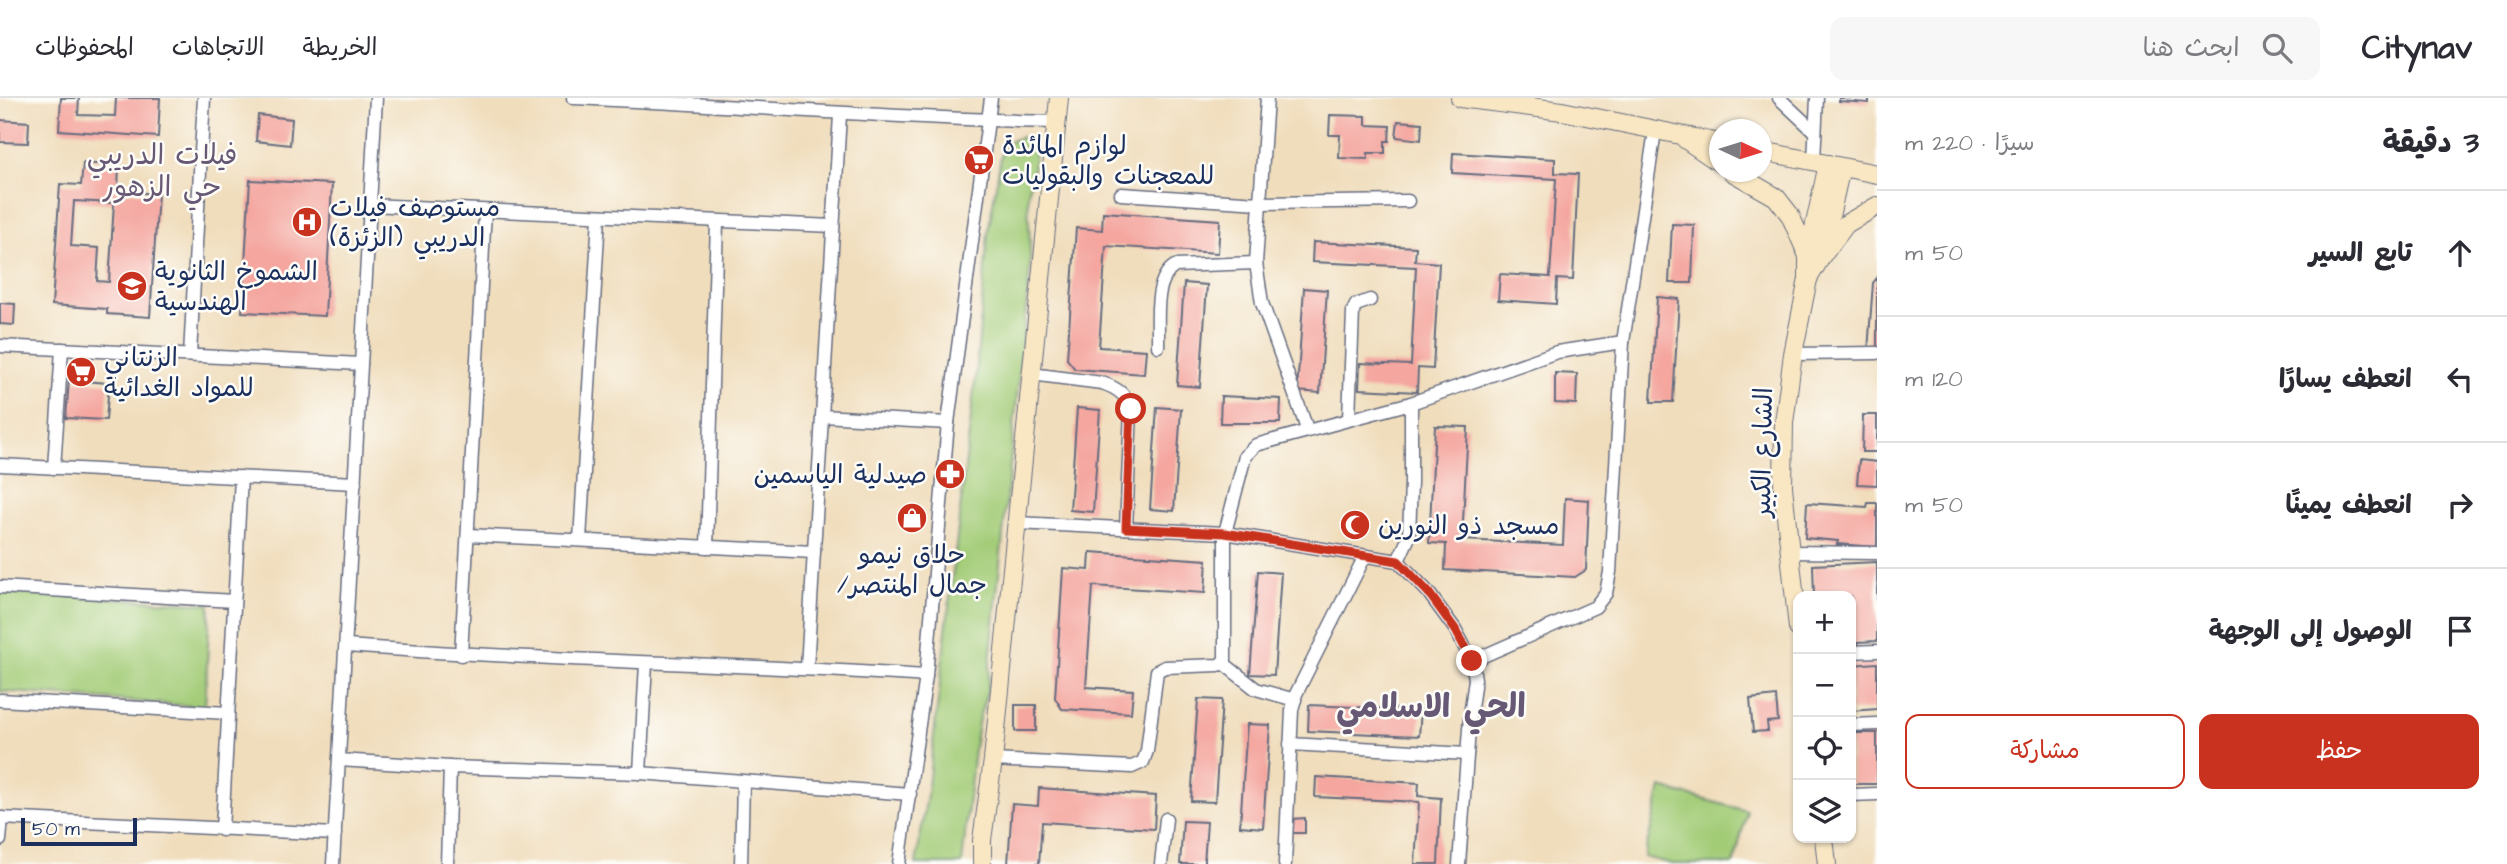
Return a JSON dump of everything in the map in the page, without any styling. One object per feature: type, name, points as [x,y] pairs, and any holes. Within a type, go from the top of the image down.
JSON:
[{"type":"street","points":[[190,355],[204,98]]},
{"type":"street","points":[[333,864],[376,98]]},
{"type":"street","points":[[573,98],[746,102],[840,115],[1057,122]]},
{"type":"street","points":[[899,864],[926,676],[948,423],[991,98]]},
{"type":"street","points":[[982,864],[982,840],[993,760],[1059,98]]},
{"type":"street","points":[[1267,98],[1256,263],[1262,303],[1307,429]]},
{"type":"street","points":[[1460,98],[1537,103],[1562,111],[1709,141]]},
{"type":"street","points":[[1779,98],[1815,132],[1828,164]]},
{"type":"street","points":[[1815,132],[1817,98]]},
{"type":"street","points":[[807,668],[840,115]]},
{"type":"street","points":[[1472,661],[1595,607],[1606,593],[1610,572],[1623,342],[1655,131]]},
{"type":"street","points":[[1679,135],[1709,155]]},
{"type":"street","points":[[1772,153],[1877,174]]},
{"type":"street","name":"الشارع الكبير","points":[[1794,591],[1783,487],[1784,423],[1793,354],[1814,256],[1828,164]]},
{"type":"street","points":[[1750,182],[1776,197],[1814,256],[1846,224],[1877,206]]},
{"type":"street","points":[[1121,194],[1259,203],[1408,201]]},
{"type":"street","points":[[370,205],[833,226]]},
{"type":"street","points":[[461,655],[485,211]]},
{"type":"street","points":[[580,540],[599,217]]},
{"type":"street","points":[[707,547],[717,222]]},
{"type":"street","points":[[1158,346],[1160,291],[1168,271],[1175,266],[1256,263]]},
{"type":"street","points":[[1349,419],[1353,311],[1356,305],[1370,300]]},
{"type":"street","points":[[1223,663],[1226,656],[1225,533],[1245,456],[1256,445],[1307,429],[1411,403],[1556,352],[1623,342]]},
{"type":"street","points":[[0,346],[361,364]]},
{"type":"street","points":[[54,468],[62,349]]},
{"type":"street","points":[[1793,354],[1877,353]]},
{"type":"street","points":[[1031,374],[1102,383],[1114,387],[1128,400],[1131,409],[1126,528]]},
{"type":"street","points":[[1398,561],[1409,537],[1411,403]]},
{"type":"street","points":[[822,416],[948,423]]},
{"type":"street","points":[[0,465],[355,483]]},
{"type":"street","points":[[222,830],[241,477]]},
{"type":"street","points":[[1016,523],[1225,533],[1398,561],[1435,601],[1455,629],[1472,661],[1475,679],[1459,864]]},
{"type":"street","points":[[468,535],[814,552]]},
{"type":"street","points":[[1789,552],[1877,553]]},
{"type":"street","points":[[1285,864],[1290,744],[1295,700],[1365,556]]},
{"type":"street","points":[[0,587],[234,601]]},
{"type":"street","points":[[346,646],[461,655],[807,668],[926,676]]},
{"type":"street","points":[[1856,652],[1877,652]]},
{"type":"street","points":[[640,773],[646,663]]},
{"type":"street","points":[[993,760],[1132,767],[1143,762],[1147,751],[1157,671],[1165,667],[1223,663],[1256,689],[1295,700]]},
{"type":"street","points":[[0,701],[228,713]]},
{"type":"street","points":[[1856,725],[1877,724]]},
{"type":"street","points":[[1290,744],[1467,754]]},
{"type":"street","points":[[339,760],[450,767],[640,773],[910,794]]},
{"type":"street","points":[[447,864],[450,767]]},
{"type":"street","points":[[741,864],[743,783]]},
{"type":"street","points":[[1856,795],[1877,794]]},
{"type":"street","points":[[0,841],[1,818],[335,834]]},
{"type":"street","points":[[1161,864],[1166,820]]},
{"type":"street","points":[[971,864],[982,840]]},
{"type":"street","points":[[1825,843],[1827,864]]},
{"type":"green space","points":[[1020,137],[1031,145],[1035,157],[1028,196],[1030,268],[987,692],[974,749],[962,864],[916,864],[927,795],[976,373],[988,233],[1001,156],[1007,143]]},
{"type":"green space","points":[[0,592],[210,604],[205,707],[0,691]]},
{"type":"green space","points":[[1661,788],[1747,811],[1734,864],[1672,864],[1644,857]]},
{"type":"building","points":[[61,98],[79,98],[78,115],[115,116],[116,98],[160,98],[158,137],[59,130]]},
{"type":"building","points":[[1839,98],[1869,98],[1869,103],[1839,101]]},
{"type":"building","points":[[258,115],[292,119],[290,145],[256,141]]},
{"type":"building","points":[[1330,115],[1366,116],[1366,125],[1390,126],[1389,141],[1385,141],[1385,153],[1368,153],[1368,159],[1339,158],[1340,135],[1329,135]]},
{"type":"building","points":[[0,120],[29,122],[28,143],[0,142]]},
{"type":"building","points":[[1398,121],[1422,123],[1421,140],[1396,137]]},
{"type":"building","points":[[1453,153],[1555,159],[1555,173],[1578,174],[1573,280],[1557,279],[1556,304],[1498,300],[1500,274],[1550,277],[1556,179],[1452,173]]},
{"type":"building","points":[[83,163],[119,166],[118,188],[115,188],[115,191],[158,194],[150,317],[107,314],[107,309],[52,305],[60,184],[81,185]],"holes":[[[74,201],[114,203],[109,282],[97,281],[99,248],[71,246]]]},
{"type":"building","points":[[250,180],[332,184],[325,316],[242,312]]},
{"type":"building","points":[[1103,212],[1220,220],[1218,253],[1106,246],[1099,347],[1146,350],[1144,374],[1075,369],[1067,359],[1076,228],[1102,230]]},
{"type":"building","points":[[1672,224],[1694,225],[1692,283],[1669,283]]},
{"type":"building","points":[[1313,242],[1416,247],[1415,261],[1439,263],[1433,369],[1418,368],[1417,392],[1359,389],[1360,363],[1411,365],[1416,267],[1312,262]]},
{"type":"building","points":[[1877,278],[1877,351],[1868,351],[1873,283]]},
{"type":"building","points":[[1184,283],[1207,285],[1200,387],[1177,385]]},
{"type":"building","points":[[1304,288],[1327,290],[1320,393],[1297,391]]},
{"type":"building","points":[[1657,297],[1679,299],[1673,402],[1651,402]]},
{"type":"building","points":[[0,303],[15,304],[14,325],[0,324]]},
{"type":"building","points":[[1555,373],[1577,374],[1576,404],[1555,403]]},
{"type":"building","points":[[69,380],[109,383],[106,420],[66,418]]},
{"type":"building","points":[[1221,396],[1281,399],[1280,423],[1220,423]]},
{"type":"building","points":[[1157,407],[1181,409],[1174,511],[1150,509]]},
{"type":"building","points":[[1077,408],[1100,410],[1093,512],[1070,510]]},
{"type":"building","points":[[1863,415],[1877,415],[1877,452],[1862,452]]},
{"type":"building","points":[[1435,426],[1468,427],[1462,540],[1563,545],[1565,498],[1589,500],[1586,570],[1575,577],[1445,570],[1446,544],[1429,543]]},
{"type":"building","points":[[1859,460],[1877,462],[1877,485],[1857,484]]},
{"type":"building","points":[[1807,503],[1867,507],[1868,503],[1877,503],[1877,547],[1805,538]]},
{"type":"building","points":[[1090,552],[1207,560],[1205,593],[1093,586],[1086,687],[1133,690],[1131,713],[1062,709],[1055,698],[1063,568],[1089,570]]},
{"type":"building","points":[[1877,562],[1877,641],[1858,642],[1856,646],[1856,591],[1814,591],[1813,565]]},
{"type":"building","points":[[1258,571],[1281,573],[1274,675],[1250,674]]},
{"type":"building","points":[[1877,663],[1877,709],[1856,711],[1856,665]]},
{"type":"building","points":[[1776,696],[1778,721],[1767,722],[1768,731],[1753,732],[1750,699]]},
{"type":"building","points":[[1198,699],[1222,700],[1215,802],[1191,801]]},
{"type":"building","points":[[1015,705],[1036,705],[1036,731],[1015,731]]},
{"type":"building","points":[[1309,705],[1421,710],[1419,736],[1308,731]]},
{"type":"building","points":[[1247,724],[1270,725],[1263,828],[1240,826]]},
{"type":"building","points":[[1856,733],[1877,733],[1877,784],[1856,784]]},
{"type":"building","points":[[1316,777],[1419,783],[1418,796],[1441,798],[1438,864],[1415,864],[1419,802],[1315,797]]},
{"type":"building","points":[[1039,788],[1156,796],[1154,829],[1042,822],[1039,864],[1008,864],[1012,804],[1038,806]]},
{"type":"building","points":[[1305,818],[1305,833],[1293,833],[1292,819]]},
{"type":"building","points":[[1183,821],[1207,822],[1204,864],[1180,864]]},
{"type":"place","name":"لوازم المائدة للمعجنات والبقوليات","points":[[979,160]]},
{"type":"place","name":"مستوصف فيلات الدريبي (الزئزة)","points":[[307,222]]},
{"type":"place","name":"الشموخ الثانوية الهندسية","points":[[132,286]]},
{"type":"place","name":"الزنتاني للمواد الغدائية","points":[[81,372]]},
{"type":"place","name":"صيدلية الياسمين","points":[[950,474]]},
{"type":"place","name":"حلاق نيمو /جمال المنتصر","points":[[912,518]]},
{"type":"place","name":"مسجد ذو النورين","points":[[1355,525]]},
{"type":"district","name":"فيلات الدريبي حي الزهور","points":[[162,170]]},
{"type":"district","name":"الحي الاسلامي","points":[[1431,705]]},
{"type":"route","points":[[1131,409],[1126,528],[1225,533],[1398,561],[1428,592],[1455,629],[1472,661]]}]
